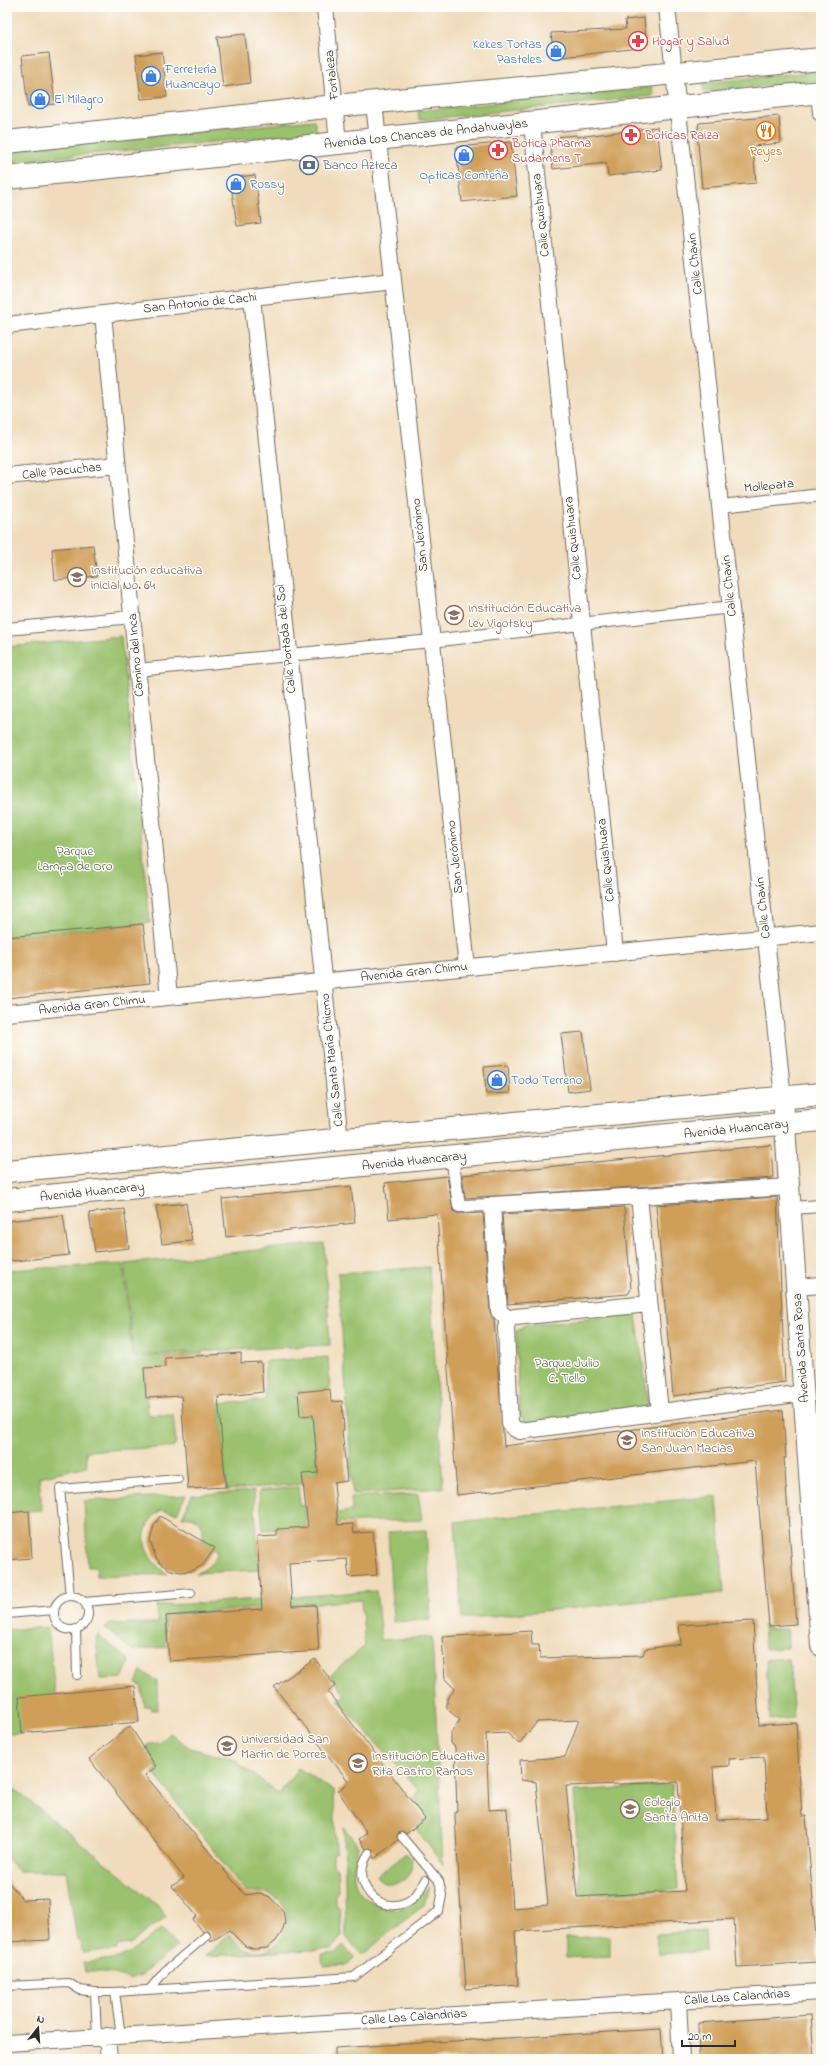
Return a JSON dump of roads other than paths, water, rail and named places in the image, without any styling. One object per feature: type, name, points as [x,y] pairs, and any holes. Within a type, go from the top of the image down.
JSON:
[{"type":"main road","points":[[7,142],[335,106],[674,75],[821,59]]},
{"type":"main road","name":"Avenida Los Chancas de Andahuaylas","points":[[7,178],[678,108],[820,99]]},
{"type":"main road","name":"Avenida Huancaray","points":[[7,1171],[821,1094]]},
{"type":"main road","name":"Avenida Huancaray","points":[[7,1200],[821,1120]]},
{"type":"street","name":"Fortaleza","points":[[325,7],[338,143]]},
{"type":"street","name":"Calle Chavín","points":[[667,7],[783,1098]]},
{"type":"street","name":"San Jerónimo","points":[[374,103],[467,967]]},
{"type":"street","name":"Calle Quishuara","points":[[532,123],[615,952]]},
{"type":"street","name":"San Antonio de Cachi","points":[[7,324],[393,281]]},
{"type":"street","name":"Calle Portada del Sol","points":[[252,297],[287,654],[324,981]]},
{"type":"street","name":"Camino del Inca","points":[[103,314],[169,997]]},
{"type":"street","name":"Calle Pacuchas","points":[[7,476],[117,465]]},
{"type":"street","name":"Mollepata","points":[[720,506],[821,495]]},
{"type":"street","points":[[137,670],[431,641],[731,607]]},
{"type":"street","points":[[7,629],[132,617]]},
{"type":"street","name":"Avenida Gran Chimu","points":[[7,1013],[821,932]]},
{"type":"street","name":"Calle Santa María Chicmo","points":[[324,981],[340,1140]]},
{"type":"street","name":"Avenida Santa Rosa","points":[[783,1098],[804,1393],[813,1421],[821,1646]]},
{"type":"street","points":[[452,1157],[459,1206],[790,1187]]},
{"type":"street","points":[[639,1196],[660,1412]]},
{"type":"street","points":[[492,1205],[499,1312],[508,1319]]},
{"type":"street","points":[[791,1208],[821,1206]]},
{"type":"street","points":[[796,1287],[821,1285]]},
{"type":"street","points":[[508,1319],[515,1317],[649,1304]]},
{"type":"street","points":[[508,1319],[506,1328],[510,1424],[519,1431],[804,1393]]},
{"type":"street","name":"Calle Las Calandrias","points":[[7,2043],[821,1992]]},
{"type":"street","points":[[678,2001],[681,2059]]},
{"type":"street","points":[[108,2036],[108,2059]]},
{"type":"lane","points":[[70,1596],[60,1490],[178,1479]]},
{"type":"lane","points":[[84,1602],[191,1593]]},
{"type":"lane","points":[[70,1596],[76,1596],[84,1602],[88,1607],[88,1618],[85,1623],[76,1629],[71,1630],[56,1622],[54,1610],[60,1600],[70,1596]]},
{"type":"lane","points":[[7,1614],[54,1610]]},
{"type":"lane","points":[[76,1629],[77,1675]]},
{"type":"lane","points":[[7,1986],[69,1983],[80,1990],[115,1992],[354,1978],[439,1910],[442,1895],[439,1881],[402,1837]]},
{"type":"lane","points":[[369,1853],[362,1870],[362,1881],[366,1890],[373,1898],[383,1903],[393,1905],[404,1903],[413,1898],[425,1880]]},
{"type":"lane","points":[[150,1989],[165,1971],[206,1936]]},
{"type":"lane","points":[[95,1992],[108,2036]]},
{"type":"lane","points":[[108,2036],[115,1992]]},
{"type":"place","name":"Hogar y Salud","points":[[638,41]]},
{"type":"place","name":"Kekes Tortas Pasteles","points":[[556,51]]},
{"type":"place","name":"Ferretería Huancayo","points":[[151,76]]},
{"type":"place","name":"El Milagro","points":[[40,99]]},
{"type":"place","name":"Reyes","points":[[766,131]]},
{"type":"place","name":"Boticas Raiza","points":[[631,135]]},
{"type":"place","name":"Botica Pharma Sudameris T","points":[[498,150]]},
{"type":"place","name":"Opticas Conteña","points":[[464,155]]},
{"type":"place","name":"Banco Azteca","points":[[309,165]]},
{"type":"place","name":"Rossy","points":[[236,184]]},
{"type":"place","name":"Institución educativa inicial No. 64","points":[[77,577]]},
{"type":"place","name":"Institución Educativa Lev Vigotsky","points":[[454,615]]},
{"type":"place","name":"Todo Terreno","points":[[497,1080]]},
{"type":"place","name":"Institución Educativa San Juan Macias","points":[[627,1440]]},
{"type":"place","name":"Universidad San Martín de Porres","points":[[227,1746]]},
{"type":"place","name":"Institución Educativa Rita Castro Ramos","points":[[358,1763]]},
{"type":"place","name":"Colegio Santa Anita","points":[[630,1809]]},
{"type":"park label","name":"Parque Lampa de Oro","points":[[75,858]]},
{"type":"park label","name":"Parque Julio C. Tello","points":[[567,1370]]}]
